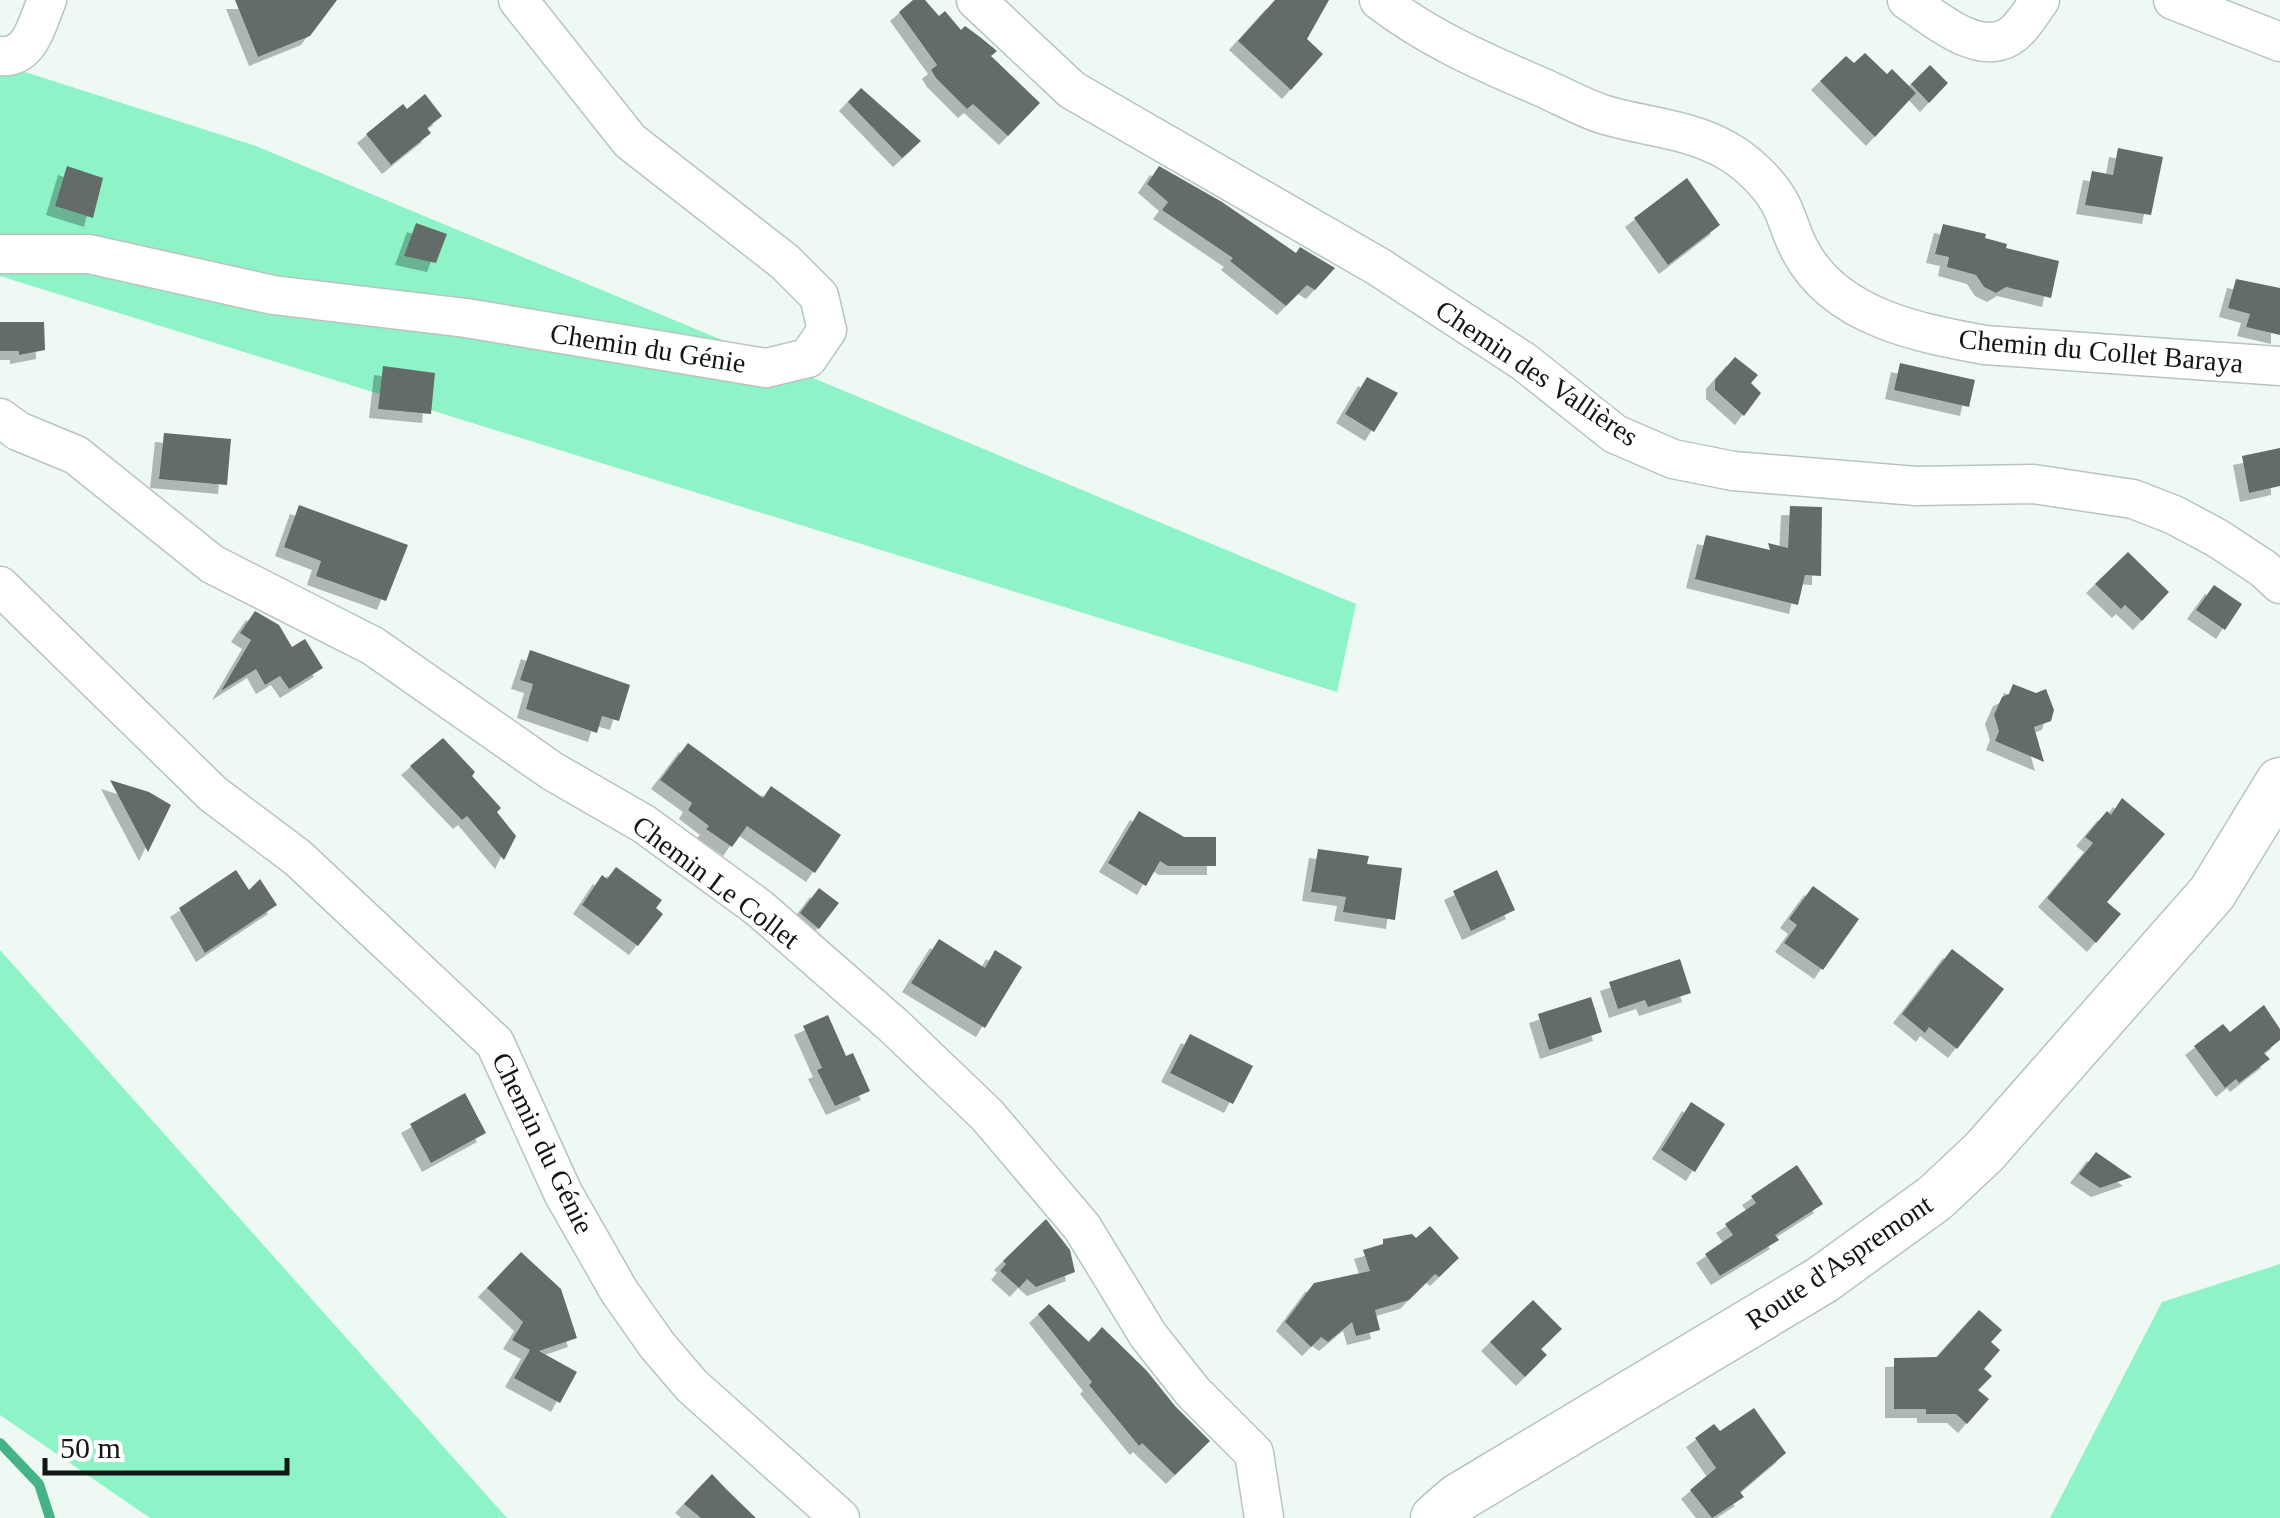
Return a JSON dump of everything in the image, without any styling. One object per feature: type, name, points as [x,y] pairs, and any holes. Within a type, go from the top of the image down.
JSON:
[{"type":"street","points":[[0,56],[10,57],[27,48],[47,0]]},
{"type":"street","name":"Chemin du Génie","points":[[0,254],[88,254],[273,295],[466,318],[766,368],[808,358],[827,330],[819,296],[785,262],[630,141],[518,0]]},
{"type":"street","name":"Chemin des Vallières","points":[[976,0],[1072,90],[1380,267],[1524,361],[1615,434],[1673,460],[1733,471],[1916,486],[2033,484],[2133,499],[2174,514],[2217,538],[2280,584]]},
{"type":"street","name":"Chemin du Collet Baraya","points":[[1379,0],[1413,26],[1481,61],[1602,114],[1670,128],[1728,151],[1752,169],[1779,200],[1800,252],[1817,276],[1832,290],[1884,320],[1985,345],[2280,366]]},
{"type":"street","points":[[1907,0],[1956,31],[1978,41],[1992,42],[2008,37],[2040,0]]},
{"type":"street","points":[[2173,0],[2280,42]]},
{"type":"street","name":"Chemin Le Collet","points":[[0,418],[18,431],[76,455],[212,564],[373,646],[552,771],[644,824],[759,908],[894,1026],[987,1115],[1082,1227],[1148,1335],[1193,1392],[1254,1452],[1264,1518]]},
{"type":"street","name":"Chemin du Génie","points":[[0,586],[213,794],[298,858],[495,1043],[563,1193],[619,1291],[657,1345],[692,1386],[840,1518]]},
{"type":"street","name":"Route d'Aspremont","points":[[1436,1518],[1474,1488],[1822,1280],[1934,1198],[1984,1152],[2212,893],[2280,782]]},
{"type":"green space","points":[[0,64],[256,146],[1356,604],[1337,692],[0,276]]},
{"type":"green space","points":[[0,950],[507,1518],[150,1518],[0,1415]]},
{"type":"green space","points":[[2280,1264],[2280,1518],[2050,1518],[2162,1302]]},
{"type":"building","points":[[235,0],[337,0],[310,36],[258,57]]},
{"type":"building","points":[[913,0],[925,0],[939,16],[945,11],[961,30],[965,26],[980,37],[997,51],[991,56],[1040,103],[1008,136],[973,104],[967,109],[936,78],[931,70],[937,65],[899,12]]},
{"type":"building","points":[[1275,0],[1329,0],[1307,39],[1323,54],[1291,90],[1238,41]]},
{"type":"building","points":[[1865,53],[1887,74],[1892,69],[1916,93],[1875,137],[1820,81],[1846,56],[1854,63]]},
{"type":"building","points":[[1930,65],[1948,83],[1929,103],[1911,84]]},
{"type":"building","points":[[861,88],[921,141],[902,158],[848,102]]},
{"type":"building","points":[[425,94],[442,116],[427,128],[431,133],[391,165],[366,134],[403,104],[407,109]]},
{"type":"building","points":[[2118,148],[2163,157],[2151,215],[2085,205],[2092,171],[2113,175]]},
{"type":"building","points":[[67,166],[103,178],[93,218],[55,206]]},
{"type":"building","points":[[1159,166],[1222,202],[1296,253],[1300,247],[1335,268],[1315,290],[1307,285],[1286,306],[1230,261],[1233,258],[1162,210],[1168,202],[1147,184]]},
{"type":"building","points":[[1687,178],[1720,225],[1668,265],[1634,218]]},
{"type":"building","points":[[416,223],[447,234],[436,263],[404,256]]},
{"type":"building","points":[[1943,224],[1986,234],[1985,238],[2007,244],[2006,248],[2059,261],[2051,298],[2006,287],[1996,293],[1984,287],[1976,275],[1947,267],[1949,257],[1935,254]]},
{"type":"building","points":[[2236,279],[2280,288],[2280,335],[2246,327],[2250,314],[2228,308]]},
{"type":"building","points":[[0,322],[44,322],[45,350],[19,355],[19,351],[0,351]]},
{"type":"building","points":[[1735,357],[1758,375],[1751,383],[1761,393],[1744,416],[1715,390],[1715,380]]},
{"type":"building","points":[[1900,363],[1975,380],[1969,407],[1894,390]]},
{"type":"building","points":[[383,366],[435,373],[431,414],[378,409]]},
{"type":"building","points":[[1367,377],[1398,393],[1374,432],[1345,414]]},
{"type":"building","points":[[164,433],[231,439],[227,485],[159,479]]},
{"type":"building","points":[[2280,448],[2280,486],[2249,493],[2242,456]]},
{"type":"building","points":[[299,505],[408,545],[386,601],[316,576],[321,561],[284,547]]},
{"type":"building","points":[[1790,506],[1822,507],[1821,576],[1805,575],[1798,605],[1695,579],[1706,535],[1770,550],[1768,543],[1788,548]]},
{"type":"building","points":[[2128,552],[2169,592],[2142,621],[2125,605],[2121,609],[2095,584]]},
{"type":"building","points":[[2214,585],[2242,604],[2225,630],[2196,610]]},
{"type":"building","points":[[255,611],[279,625],[292,647],[305,639],[323,668],[289,689],[280,676],[265,685],[256,669],[221,691],[251,640],[240,633]]},
{"type":"building","points":[[530,650],[630,685],[619,721],[602,716],[597,733],[526,709],[533,684],[520,680]]},
{"type":"building","points":[[2013,684],[2036,693],[2046,689],[2054,710],[2051,721],[2034,727],[2044,762],[1995,741],[1999,731],[1994,715]]},
{"type":"building","points":[[443,738],[475,772],[472,776],[501,808],[497,812],[516,836],[504,860],[467,816],[462,820],[410,766]]},
{"type":"building","points":[[688,743],[763,798],[771,786],[841,835],[815,873],[747,826],[732,847],[706,829],[709,826],[688,810],[692,803],[660,780]]},
{"type":"building","points":[[110,780],[149,792],[171,805],[148,852]]},
{"type":"building","points":[[2122,798],[2165,834],[2107,902],[2121,914],[2096,943],[2047,898],[2093,843],[2085,837],[2107,811],[2111,815]]},
{"type":"building","points":[[1139,811],[1184,837],[1216,837],[1216,866],[1168,866],[1160,861],[1146,886],[1108,863]]},
{"type":"building","points":[[1318,849],[1369,856],[1367,864],[1402,868],[1395,920],[1343,912],[1346,897],[1311,892]]},
{"type":"building","points":[[616,867],[662,900],[656,908],[663,914],[638,946],[582,905],[602,875],[607,879]]},
{"type":"building","points":[[236,870],[249,890],[260,879],[277,905],[205,953],[179,908]]},
{"type":"building","points":[[1497,870],[1515,910],[1471,931],[1453,891]]},
{"type":"building","points":[[1813,886],[1859,919],[1823,970],[1784,943],[1797,925],[1789,919]]},
{"type":"building","points":[[819,888],[839,903],[819,929],[800,913]]},
{"type":"building","points":[[939,939],[985,968],[995,950],[1022,967],[985,1028],[911,983]]},
{"type":"building","points":[[1952,949],[2004,989],[1957,1049],[1929,1027],[1925,1033],[1902,1014]]},
{"type":"building","points":[[1680,959],[1691,993],[1648,1007],[1645,1000],[1618,1009],[1609,982]]},
{"type":"building","points":[[1591,997],[1602,1032],[1549,1050],[1538,1014]]},
{"type":"building","points":[[2264,1005],[2280,1029],[2280,1040],[2264,1053],[2270,1059],[2239,1083],[2236,1079],[2225,1088],[2194,1046],[2223,1024],[2230,1032]]},
{"type":"building","points":[[828,1015],[846,1056],[853,1053],[870,1091],[835,1106],[817,1070],[822,1068],[803,1026]]},
{"type":"building","points":[[1190,1034],[1253,1066],[1233,1104],[1170,1073]]},
{"type":"building","points":[[465,1093],[486,1133],[431,1163],[410,1124]]},
{"type":"building","points":[[1691,1102],[1725,1124],[1695,1172],[1661,1150]]},
{"type":"building","points":[[2096,1152],[2132,1177],[2100,1188],[2079,1174]]},
{"type":"building","points":[[1797,1165],[1823,1204],[1775,1235],[1779,1240],[1720,1276],[1705,1254],[1733,1235],[1725,1224],[1756,1203],[1751,1196]]},
{"type":"building","points":[[1046,1219],[1070,1250],[1075,1272],[1036,1287],[1027,1279],[1019,1288],[1000,1271],[1006,1264],[1003,1261]]},
{"type":"building","points":[[1430,1226],[1459,1258],[1439,1277],[1435,1274],[1409,1300],[1375,1310],[1380,1330],[1356,1336],[1352,1322],[1328,1342],[1321,1337],[1311,1347],[1285,1322],[1314,1283],[1370,1271],[1363,1250],[1383,1244],[1383,1239],[1412,1234],[1416,1238]]},
{"type":"building","points":[[521,1252],[561,1289],[577,1338],[539,1351],[577,1372],[560,1403],[514,1378],[530,1350],[512,1340],[523,1322],[487,1288]]},
{"type":"building","points":[[1533,1300],[1562,1329],[1541,1349],[1547,1355],[1525,1377],[1490,1342]]},
{"type":"building","points":[[1049,1304],[1089,1342],[1102,1327],[1210,1441],[1175,1475],[1142,1443],[1139,1446],[1089,1385],[1092,1382],[1038,1314]]},
{"type":"building","points":[[1979,1310],[2002,1330],[1991,1342],[2000,1350],[1984,1369],[1992,1376],[1978,1390],[1989,1399],[1967,1424],[1956,1414],[1894,1409],[1894,1358],[1937,1357]]},
{"type":"building","points":[[1754,1408],[1786,1453],[1740,1492],[1744,1497],[1712,1518],[1690,1490],[1716,1468],[1695,1438],[1714,1424],[1720,1431]]},
{"type":"building","points":[[712,1474],[756,1518],[701,1518],[684,1504]]},
{"type":"waterway","points":[[0,1443],[39,1484],[50,1518]]}]
